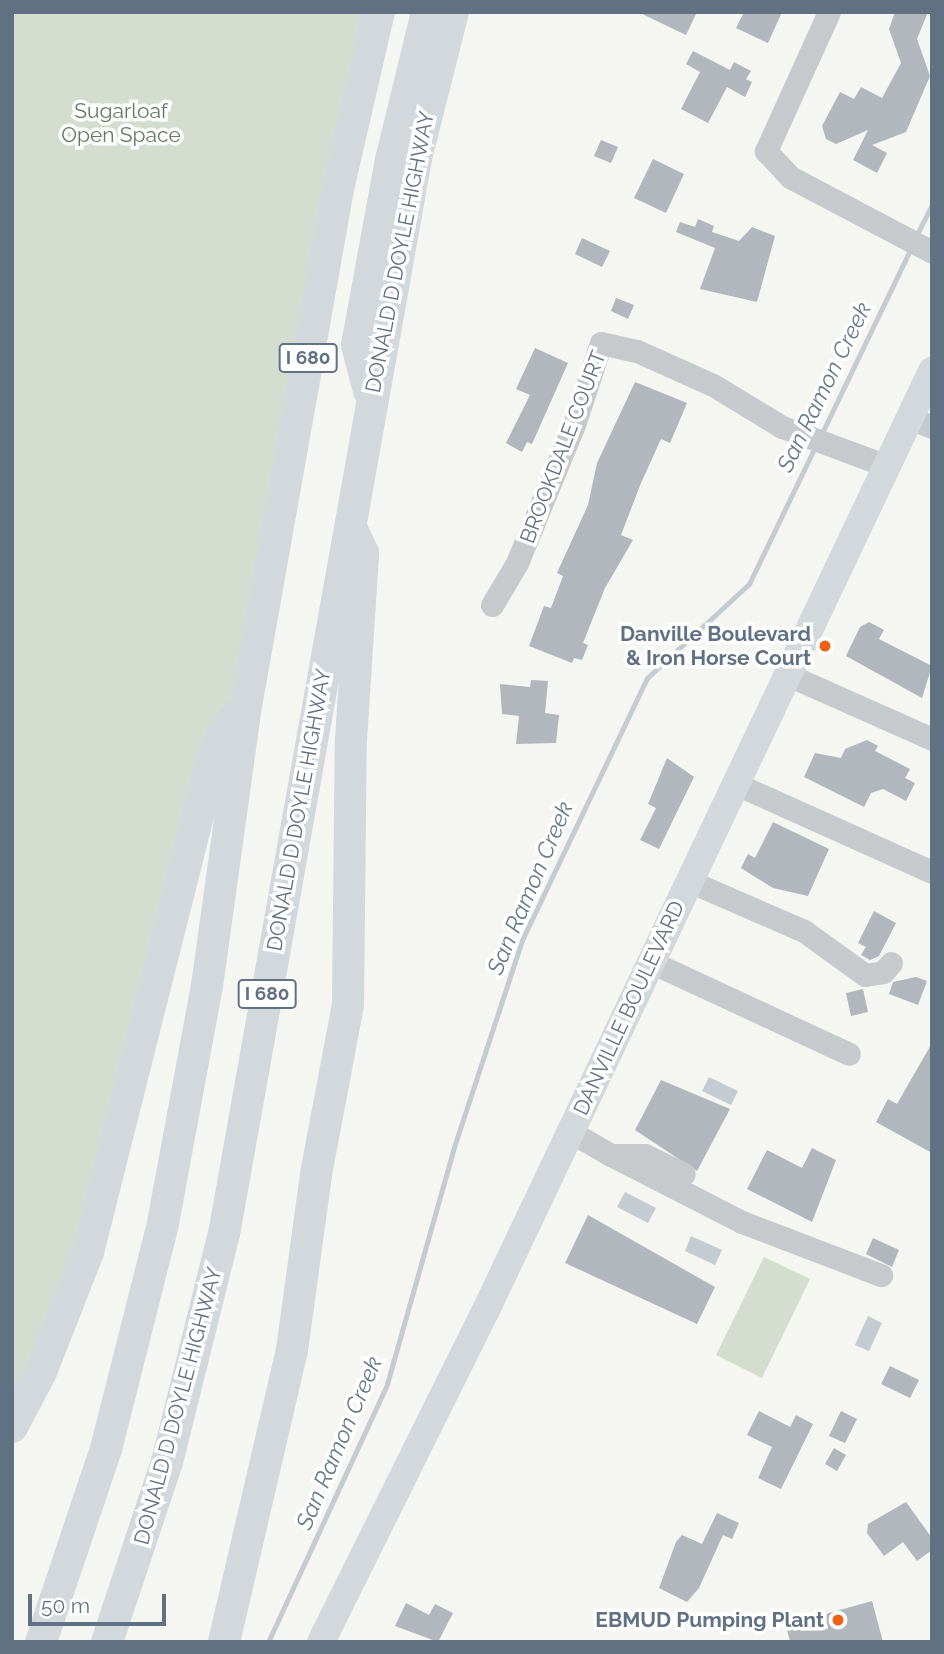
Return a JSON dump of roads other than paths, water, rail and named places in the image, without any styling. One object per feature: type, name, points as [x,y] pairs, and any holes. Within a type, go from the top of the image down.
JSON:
[{"type":"highway","name":"I 680","points":[[41,1642],[133,1355],[163,1223],[207,986],[246,706],[338,189],[379,12]]},
{"type":"highway","name":"I 680","points":[[371,399],[357,345],[391,160],[427,12]]},
{"type":"highway","name":"DONALD D DOYLE HIGHWAY","points":[[107,1642],[194,1363],[224,1234],[371,399],[416,159],[453,12]]},
{"type":"highway","points":[[224,1642],[292,1350],[316,1174],[348,1005],[351,740],[363,553],[348,523]]},
{"type":"highway","points":[[12,1427],[41,1372],[88,1252],[211,764],[222,733],[246,706]]},
{"type":"main road","name":"DANVILLE BOULEVARD","points":[[320,1642],[571,1132],[734,783],[887,466],[921,423],[932,371]]},
{"type":"street","points":[[829,12],[766,151],[790,177],[932,253]]},
{"type":"street","name":"BROOKDALE COURT","points":[[492,605],[549,486],[601,343],[637,351],[713,385],[782,427],[887,466]]},
{"type":"street","points":[[786,674],[932,738]]},
{"type":"street","points":[[734,783],[932,872]]},
{"type":"street","points":[[689,881],[804,931],[865,975],[883,972],[891,963]]},
{"type":"street","points":[[651,962],[849,1055]]},
{"type":"street","points":[[571,1132],[742,1222],[881,1275]]},
{"type":"street","points":[[611,1155],[645,1155],[684,1174]]},
{"type":"waterway","name":"San Ramon Creek","points":[[916,236],[932,204]]},
{"type":"waterway","name":"San Ramon Creek","points":[[821,435],[911,248]]},
{"type":"waterway","name":"San Ramon Creek","points":[[268,1642],[387,1384],[455,1144],[522,940],[647,678],[749,584],[815,447]]},
{"type":"place","name":"Danville Boulevard & Iron Horse Court","points":[[825,646]]},
{"type":"place","name":"EBMUD Pumping Plant","points":[[838,1620]]},
{"type":"park label","name":"Sugarloaf Open Space","points":[[121,123]]}]
